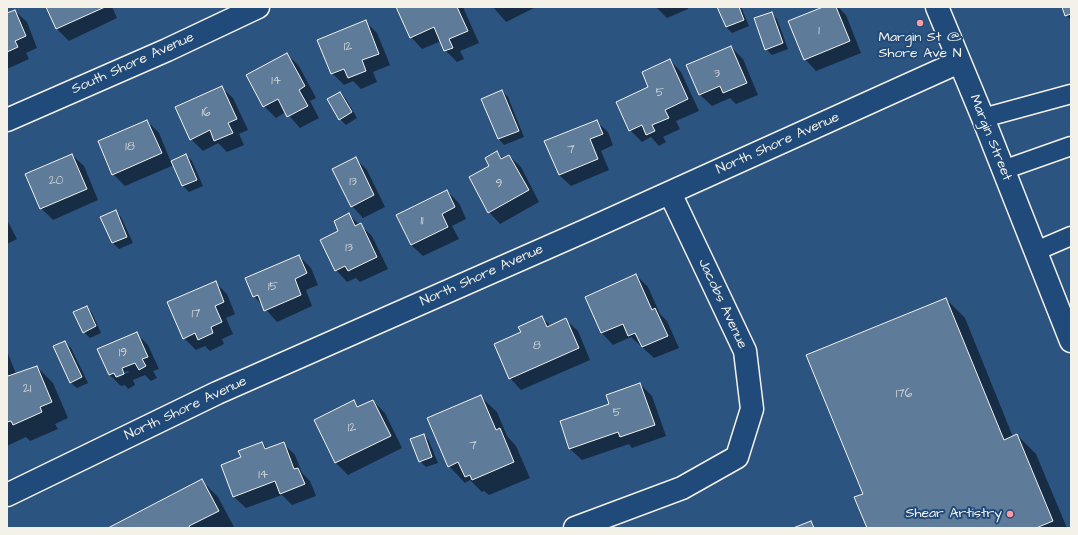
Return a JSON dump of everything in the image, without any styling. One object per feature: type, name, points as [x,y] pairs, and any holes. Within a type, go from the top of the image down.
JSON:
[{"type":"street","name":"South Shore Avenue","points":[[7,120],[167,50],[258,7]]},
{"type":"street","name":"Margin Street","points":[[937,7],[1039,260],[1069,329]]},
{"type":"street","name":"North Shore Avenue","points":[[7,495],[217,393],[670,193],[959,62]]},
{"type":"street","name":"Jacobs Avenue","points":[[575,528],[682,488],[737,458],[752,409],[745,351],[670,193]]},
{"type":"lane","points":[[983,118],[1071,94]]},
{"type":"lane","points":[[1003,170],[1071,146]]},
{"type":"lane","points":[[1039,260],[1071,236]]},
{"type":"building","points":[[46,7],[105,7],[56,29]]},
{"type":"building","points":[[396,7],[457,7],[468,31],[449,39],[453,48],[444,51],[434,27],[410,38]]},
{"type":"building","points":[[717,7],[739,7],[744,20],[726,27]]},
{"type":"building","points":[[823,7],[836,7],[850,41],[804,60],[788,21]]},
{"type":"building","points":[[1062,7],[1071,7],[1071,14],[1065,16]]},
{"type":"building","points":[[15,10],[26,36],[15,41],[18,47],[7,52],[7,13]]},
{"type":"building","points":[[772,12],[783,43],[765,50],[754,18]]},
{"type":"building","points":[[366,20],[379,54],[362,60],[366,71],[348,78],[344,69],[331,74],[317,40]]},
{"type":"building","points":[[731,46],[747,83],[723,93],[720,86],[699,95],[686,65]]},
{"type":"building","points":[[287,53],[305,86],[299,90],[308,106],[287,117],[278,99],[263,107],[246,75]]},
{"type":"building","points":[[670,59],[688,99],[665,110],[669,118],[652,125],[655,131],[646,135],[642,125],[629,131],[616,102],[648,87],[642,72]]},
{"type":"building","points":[[222,86],[237,119],[228,123],[233,133],[214,141],[210,130],[190,140],[175,107]]},
{"type":"building","points":[[502,90],[519,131],[498,139],[481,99]]},
{"type":"building","points":[[340,92],[352,112],[339,120],[327,99]]},
{"type":"building","points":[[147,120],[162,153],[112,175],[98,141]]},
{"type":"building","points":[[597,120],[603,134],[590,139],[598,159],[559,175],[544,141]]},
{"type":"building","points":[[497,151],[501,159],[509,155],[529,190],[488,213],[469,177],[489,166],[485,158]]},
{"type":"building","points":[[72,154],[87,189],[40,209],[25,174]]},
{"type":"building","points":[[186,154],[197,180],[182,186],[171,161]]},
{"type":"building","points":[[356,157],[374,195],[351,207],[332,169]]},
{"type":"building","points":[[447,190],[455,207],[442,214],[448,227],[411,245],[396,215]]},
{"type":"building","points":[[116,210],[127,237],[112,243],[100,217]]},
{"type":"building","points":[[349,213],[355,226],[361,223],[377,257],[348,271],[345,266],[335,271],[320,240],[338,231],[334,221]]},
{"type":"building","points":[[299,255],[307,273],[295,279],[301,295],[264,311],[258,295],[253,297],[245,278]]},
{"type":"building","points":[[636,274],[652,310],[655,308],[668,336],[642,347],[635,333],[628,336],[623,324],[601,333],[585,297]]},
{"type":"building","points":[[216,281],[224,302],[215,306],[222,322],[211,327],[213,333],[198,340],[195,333],[183,339],[167,302]]},
{"type":"building","points":[[946,298],[1004,440],[1017,434],[1053,521],[1036,528],[867,528],[854,497],[863,494],[806,355]]},
{"type":"building","points":[[87,306],[96,326],[83,333],[73,312]]},
{"type":"building","points":[[542,316],[547,327],[566,318],[579,348],[509,379],[494,344],[521,332],[518,327]]},
{"type":"building","points":[[137,332],[148,357],[142,359],[146,366],[139,370],[135,363],[122,368],[124,374],[116,377],[114,373],[109,375],[97,349]]},
{"type":"building","points":[[65,341],[82,377],[70,383],[53,346]]},
{"type":"building","points":[[37,366],[52,402],[40,407],[42,412],[13,425],[11,421],[7,422],[7,373],[8,376]]},
{"type":"building","points":[[640,383],[655,425],[620,437],[618,432],[569,449],[560,421],[609,404],[606,395]]},
{"type":"building","points":[[481,395],[496,430],[500,428],[514,462],[472,480],[470,475],[465,477],[458,462],[448,467],[427,418]]},
{"type":"building","points":[[354,400],[357,407],[373,400],[391,436],[335,463],[314,420]]},
{"type":"building","points":[[424,434],[432,457],[419,462],[410,439]]},
{"type":"building","points":[[262,442],[265,449],[284,442],[294,469],[298,468],[305,484],[280,494],[275,481],[233,497],[221,465],[241,457],[238,451]]},
{"type":"building","points":[[202,479],[219,511],[189,526],[190,528],[108,528]]},
{"type":"building","points":[[811,521],[814,528],[793,528]]},
{"type":"place","name":"Margin St @ Shore Ave N","points":[[920,23]]},
{"type":"place","name":"Shear Artistry","points":[[1010,514]]}]
